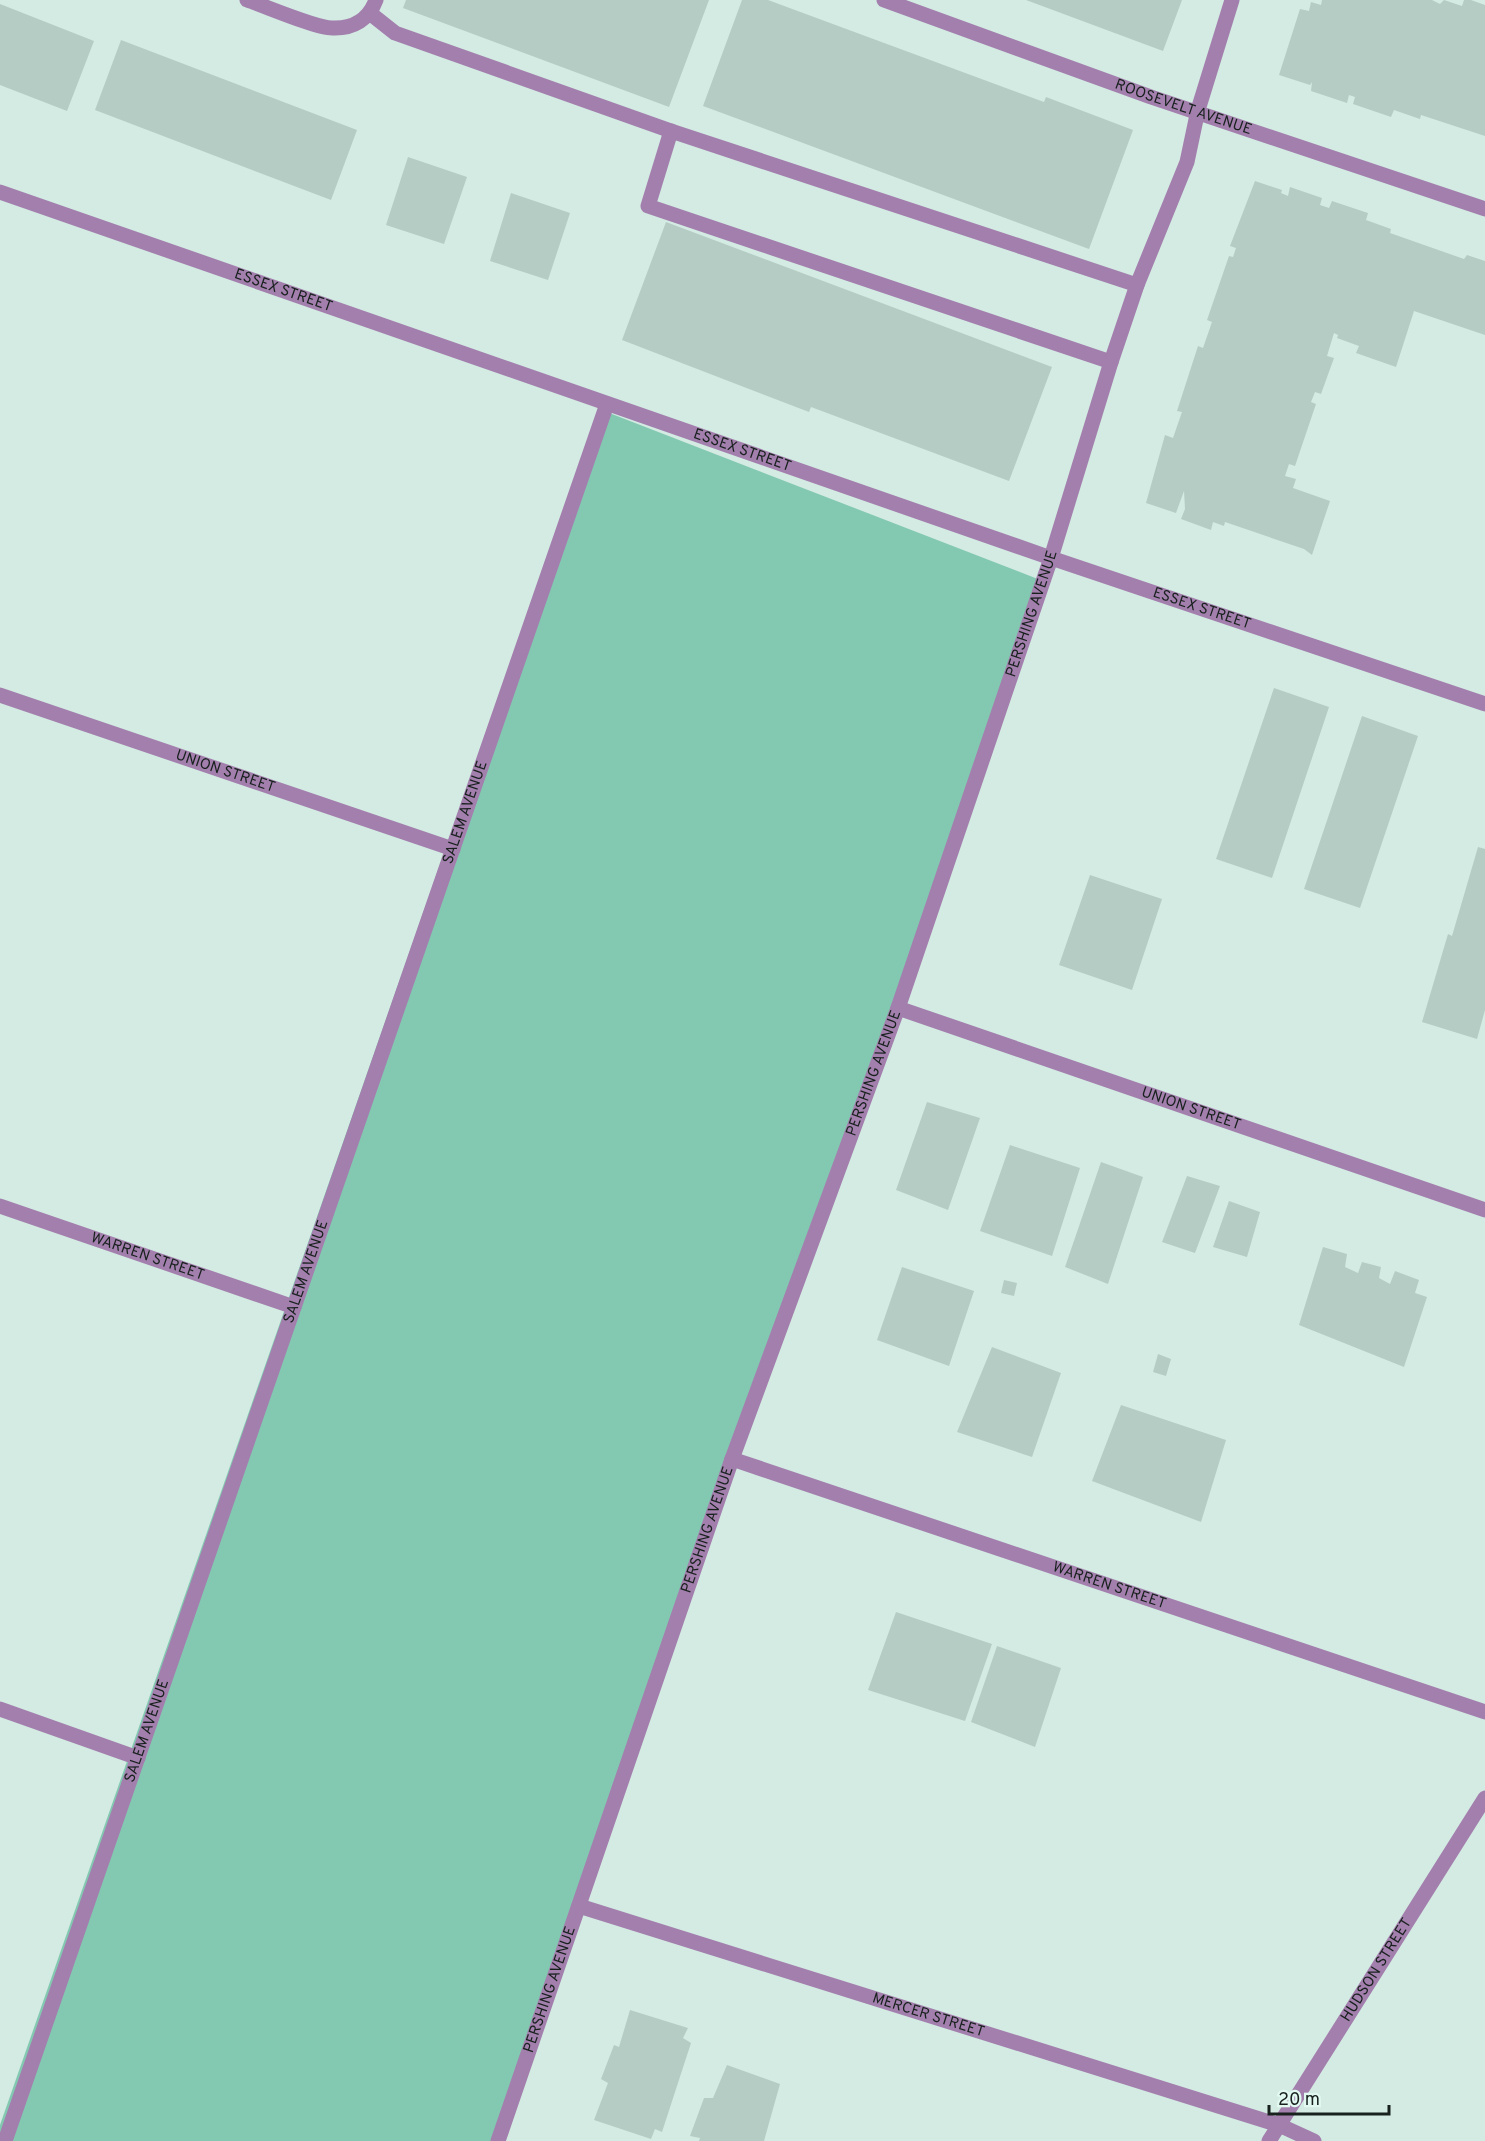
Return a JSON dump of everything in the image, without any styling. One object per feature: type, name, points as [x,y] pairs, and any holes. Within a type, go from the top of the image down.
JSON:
[{"type":"street","points":[[247,0],[332,28],[358,23],[374,7],[395,33],[671,131],[1137,285]]},
{"type":"street","name":"ROOSEVELT AVENUE","points":[[884,0],[1151,97],[1485,209]]},
{"type":"street","name":"PERSHING AVENUE","points":[[498,2141],[732,1459],[898,1008],[1051,558],[1137,285],[1187,162],[1197,111],[1232,0]]},
{"type":"street","points":[[671,131],[648,206],[1111,362]]},
{"type":"street","name":"ESSEX STREET","points":[[0,192],[1051,558],[1485,704]]},
{"type":"street","name":"SALEM AVENUE","points":[[5,2141],[607,404]]},
{"type":"street","name":"UNION STREET","points":[[0,695],[453,849]]},
{"type":"street","name":"UNION STREET","points":[[898,1008],[1485,1210]]},
{"type":"street","name":"WARREN STREET","points":[[0,1206],[294,1307]]},
{"type":"street","name":"WARREN STREET","points":[[732,1459],[1485,1712]]},
{"type":"street","points":[[0,1709],[138,1758]]},
{"type":"street","name":"HUDSON STREET","points":[[1269,2141],[1485,1798]]},
{"type":"street","name":"MERCER STREET","points":[[579,1905],[1279,2125],[1314,2141]]},
{"type":"green space","points":[[599,409],[1043,581],[501,2141],[0,2141],[0,2125]]},
{"type":"building","points":[[406,0],[709,0],[669,107],[403,8]]},
{"type":"building","points":[[742,0],[768,0],[1044,102],[1046,97],[1133,130],[1089,249],[703,106]]},
{"type":"building","points":[[1026,0],[1182,0],[1163,51]]},
{"type":"building","points":[[1322,0],[1432,0],[1440,4],[1444,0],[1462,6],[1464,0],[1471,0],[1485,5],[1485,136],[1421,115],[1420,119],[1394,110],[1391,117],[1353,104],[1355,97],[1349,95],[1347,103],[1311,91],[1312,82],[1310,85],[1279,75],[1300,9],[1309,11],[1311,2],[1321,5]]},
{"type":"building","points":[[0,4],[94,41],[67,111],[0,85]]},
{"type":"building","points":[[121,40],[357,130],[331,200],[95,110]]},
{"type":"building","points":[[408,157],[467,177],[444,244],[386,225]]},
{"type":"building","points":[[1255,181],[1282,190],[1281,193],[1288,196],[1290,187],[1322,198],[1320,205],[1329,208],[1332,201],[1368,213],[1366,220],[1391,229],[1390,233],[1464,259],[1467,255],[1485,261],[1485,335],[1414,311],[1396,367],[1356,353],[1359,346],[1337,338],[1338,335],[1334,333],[1327,356],[1334,358],[1321,394],[1315,392],[1311,402],[1316,404],[1295,466],[1289,464],[1285,476],[1296,479],[1293,488],[1330,501],[1312,555],[1304,549],[1225,522],[1224,526],[1213,522],[1211,530],[1181,519],[1185,509],[1184,491],[1176,513],[1146,503],[1165,435],[1173,438],[1182,412],[1177,411],[1198,346],[1203,348],[1212,322],[1207,320],[1229,256],[1233,257],[1236,248],[1230,246]]},
{"type":"building","points":[[511,193],[570,213],[548,280],[490,261]]},
{"type":"building","points":[[666,222],[1052,367],[1009,481],[811,407],[809,412],[622,340]]},
{"type":"building","points":[[1274,688],[1329,707],[1272,878],[1216,859]]},
{"type":"building","points":[[1362,716],[1418,736],[1360,908],[1304,889]]},
{"type":"building","points":[[1478,847],[1485,849],[1485,1010],[1477,1039],[1422,1022],[1448,934],[1452,936]]},
{"type":"building","points":[[1090,875],[1162,899],[1132,990],[1059,965]]},
{"type":"building","points":[[927,1102],[980,1118],[948,1210],[896,1190]]},
{"type":"building","points":[[1010,1145],[1080,1168],[1052,1256],[980,1231]]},
{"type":"building","points":[[1101,1162],[1143,1177],[1108,1284],[1065,1267]]},
{"type":"building","points":[[1187,1176],[1220,1186],[1195,1253],[1162,1242]]},
{"type":"building","points":[[1229,1201],[1260,1212],[1247,1257],[1213,1247]]},
{"type":"building","points":[[1323,1247],[1347,1254],[1345,1267],[1358,1273],[1362,1262],[1381,1267],[1379,1278],[1390,1284],[1395,1271],[1419,1280],[1415,1293],[1427,1297],[1404,1367],[1299,1325]]},
{"type":"building","points":[[902,1267],[974,1291],[949,1366],[877,1340]]},
{"type":"building","points":[[1004,1280],[1017,1283],[1014,1296],[1001,1293]]},
{"type":"building","points":[[992,1347],[1061,1373],[1032,1457],[957,1432]]},
{"type":"building","points":[[1158,1354],[1171,1359],[1166,1376],[1153,1372]]},
{"type":"building","points":[[1121,1405],[1226,1440],[1201,1522],[1092,1481]]},
{"type":"building","points":[[896,1612],[992,1644],[965,1721],[868,1690]]},
{"type":"building","points":[[997,1646],[1061,1668],[1035,1747],[971,1722]]},
{"type":"building","points":[[630,2010],[688,2028],[683,2038],[691,2043],[662,2132],[655,2129],[651,2139],[594,2120],[608,2083],[601,2079],[614,2045],[619,2047]]},
{"type":"building","points":[[727,2065],[780,2084],[764,2141],[699,2141],[700,2138],[690,2136],[704,2098],[713,2098]]}]
